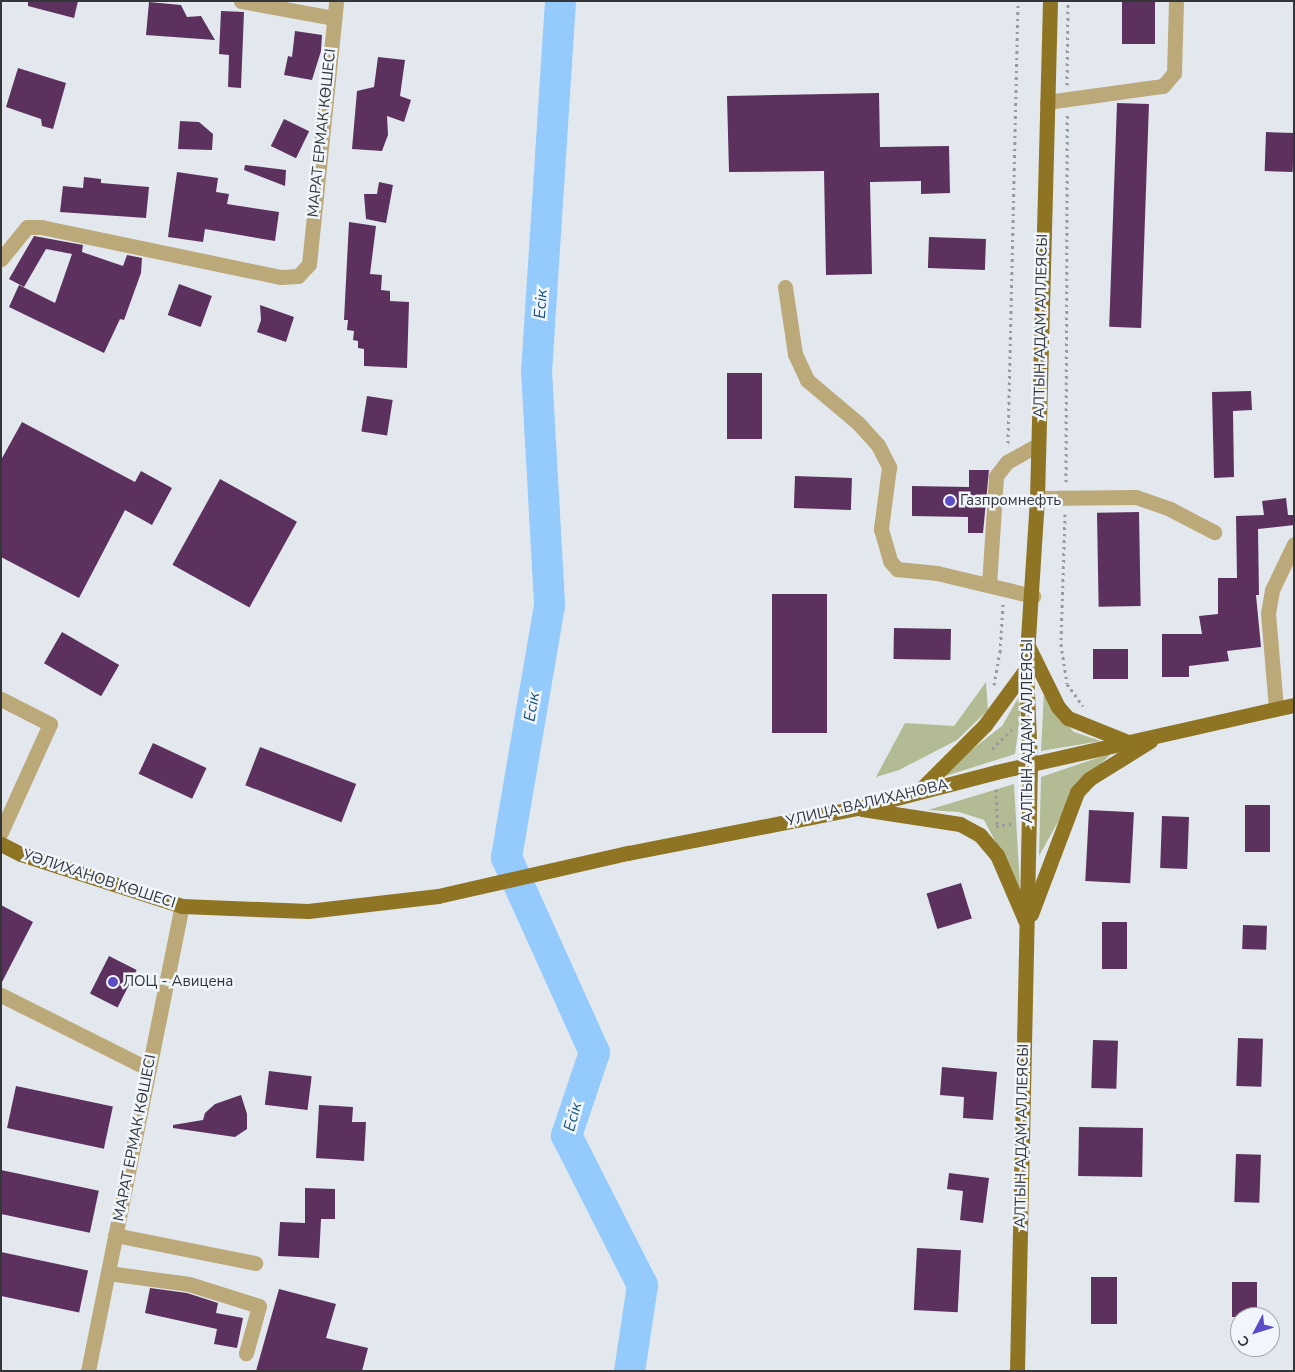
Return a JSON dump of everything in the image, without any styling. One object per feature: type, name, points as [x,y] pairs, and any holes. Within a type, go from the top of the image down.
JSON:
[{"type":"main road","name":"АЛТЫН АДАМ АЛЛЕЯСЫ","points":[[1017,1371],[1030,764],[1026,669],[1027,642],[1033,596],[1037,498],[1050,1]]},
{"type":"main road","points":[[1027,642],[1058,707],[1068,718],[1128,742]]},
{"type":"main road","points":[[919,790],[985,725],[1026,669]]},
{"type":"main road","name":"УЛИЦА ВАЛИХАНОВА","points":[[438,896],[628,853],[858,808],[919,790],[1128,742],[1154,739],[1294,705]]},
{"type":"main road","points":[[1027,925],[1077,792],[1089,779],[1154,739]]},
{"type":"main road","points":[[858,808],[960,824],[980,834],[997,855],[1027,925]]},
{"type":"main road","name":"УӘЛИХАНОВ КӨШЕСІ","points":[[1,844],[20,854],[182,906],[308,911],[438,896]]},
{"type":"street","points":[[241,1],[334,18]]},
{"type":"street","name":"МАРАТ ЕРМАК КӨШЕСІ","points":[[1,259],[27,227],[41,227],[281,277],[298,276],[309,264],[336,1]]},
{"type":"street","points":[[1047,102],[1163,86],[1174,73],[1176,1]]},
{"type":"street","points":[[785,287],[795,354],[807,380],[858,423],[878,445],[889,466],[881,529],[890,560],[898,569],[938,573],[1033,596]]},
{"type":"street","points":[[989,585],[996,476],[1007,462],[1038,446]]},
{"type":"street","points":[[1037,498],[1136,497],[1170,509],[1214,532]]},
{"type":"street","points":[[1276,708],[1268,613],[1272,590],[1294,544]]},
{"type":"street","points":[[1,699],[50,724],[1,832]]},
{"type":"street","name":"МАРАТ ЕРМАК КӨШЕСІ","points":[[88,1371],[182,906]]},
{"type":"street","points":[[5,1000],[149,1070]]},
{"type":"street","points":[[115,1235],[255,1263]]},
{"type":"street","points":[[108,1273],[190,1284],[259,1306],[246,1353]]},
{"type":"path","points":[[1007,462],[1018,1]]},
{"type":"path","points":[[1068,1],[1066,498],[1061,644],[1067,684],[1088,713]]},
{"type":"path","points":[[990,694],[1000,652],[1004,589]]},
{"type":"path","points":[[992,749],[1015,725]]},
{"type":"path","points":[[989,743],[993,755]]},
{"type":"path","points":[[996,789],[997,826]]},
{"type":"path","points":[[988,828],[1017,822]]},
{"type":"green space","points":[[986,682],[988,710],[957,740],[899,770],[876,777],[905,723],[954,726]]},
{"type":"green space","points":[[1024,688],[1015,754],[933,780],[1002,726]]},
{"type":"green space","points":[[1044,691],[1054,710],[1074,732],[1101,741],[1041,751]]},
{"type":"green space","points":[[1112,753],[1078,786],[1039,856],[1041,777]]},
{"type":"green space","points":[[1014,784],[1020,888],[984,820],[959,812],[928,810]]},
{"type":"building","points":[[28,1],[78,1],[74,18],[28,6]]},
{"type":"building","points":[[1122,1],[1155,1],[1155,44],[1122,44]]},
{"type":"building","points":[[149,2],[181,5],[187,17],[201,16],[215,40],[146,35]]},
{"type":"building","points":[[221,11],[244,12],[241,88],[228,87],[229,55],[219,54]]},
{"type":"building","points":[[295,31],[322,35],[321,51],[312,80],[284,75],[288,56],[292,57]]},
{"type":"building","points":[[378,57],[405,60],[400,96],[411,100],[404,122],[387,116],[388,135],[382,151],[352,149],[357,91],[374,87]]},
{"type":"building","points":[[18,68],[66,83],[53,129],[42,126],[41,119],[6,107]]},
{"type":"building","points":[[879,93],[880,147],[949,146],[950,193],[921,194],[921,181],[870,182],[872,274],[826,275],[824,171],[729,172],[727,96]]},
{"type":"building","points":[[1117,103],[1149,104],[1141,328],[1109,327]]},
{"type":"building","points":[[284,119],[309,131],[296,158],[271,146]]},
{"type":"building","points":[[180,121],[199,122],[213,134],[212,150],[178,149]]},
{"type":"building","points":[[1266,132],[1294,133],[1293,172],[1265,171]]},
{"type":"building","points":[[245,165],[286,170],[285,186],[244,170]]},
{"type":"building","points":[[177,172],[218,178],[216,192],[229,194],[227,204],[279,212],[275,241],[205,229],[203,242],[168,237]]},
{"type":"building","points":[[84,177],[101,179],[101,183],[149,187],[146,218],[60,212],[63,186],[83,188]]},
{"type":"building","points":[[379,182],[393,185],[386,223],[366,219],[364,194],[377,194]]},
{"type":"building","points":[[349,222],[376,226],[370,274],[382,275],[381,290],[390,291],[390,301],[409,302],[407,368],[364,366],[364,349],[358,348],[358,341],[353,340],[354,331],[347,330],[348,320],[344,320]]},
{"type":"building","points":[[34,236],[83,245],[82,252],[123,266],[127,255],[142,258],[141,273],[124,320],[120,319],[104,353],[9,307],[19,285],[55,303],[72,254],[46,249],[24,287],[9,279]]},
{"type":"building","points":[[929,237],[986,239],[985,270],[928,268]]},
{"type":"building","points":[[179,284],[212,296],[201,327],[168,315]]},
{"type":"building","points":[[260,305],[294,317],[286,342],[257,332],[261,320]]},
{"type":"building","points":[[727,373],[762,373],[762,439],[727,439]]},
{"type":"building","points":[[1251,391],[1252,410],[1233,411],[1234,477],[1214,478],[1212,392]]},
{"type":"building","points":[[367,396],[393,400],[387,436],[361,432]]},
{"type":"building","points":[[22,422],[135,482],[141,471],[172,488],[152,525],[125,510],[79,598],[1,557],[1,460]]},
{"type":"building","name":"Газпромнефть","points":[[969,470],[989,470],[983,533],[968,533],[968,517],[912,516],[912,486],[969,487]]},
{"type":"building","points":[[795,476],[852,478],[851,510],[794,508]]},
{"type":"building","points":[[220,479],[297,522],[249,607],[172,565]]},
{"type":"building","points":[[1286,498],[1288,515],[1294,515],[1294,525],[1258,529],[1259,595],[1256,595],[1261,647],[1227,651],[1229,661],[1189,666],[1189,677],[1162,677],[1162,634],[1202,634],[1199,616],[1218,614],[1218,578],[1237,578],[1236,516],[1264,515],[1262,501]]},
{"type":"building","points":[[1139,512],[1141,606],[1099,607],[1097,513]]},
{"type":"building","points":[[772,594],[827,594],[827,733],[772,733]]},
{"type":"building","points":[[894,628],[951,629],[950,660],[893,659]]},
{"type":"building","points":[[62,632],[119,665],[101,696],[44,663]]},
{"type":"building","points":[[1093,649],[1128,649],[1128,679],[1093,679]]},
{"type":"building","points":[[153,743],[206,768],[192,799],[139,774]]},
{"type":"building","points":[[260,747],[356,784],[341,822],[245,785]]},
{"type":"building","points":[[1245,805],[1270,805],[1270,852],[1245,852]]},
{"type":"building","points":[[1089,810],[1134,812],[1130,883],[1085,881]]},
{"type":"building","points":[[1162,816],[1189,817],[1187,869],[1160,868]]},
{"type":"building","points":[[961,883],[972,918],[937,929],[927,894]]},
{"type":"building","points":[[1,905],[33,922],[1,984]]},
{"type":"building","points":[[1102,922],[1127,922],[1127,969],[1102,969]]},
{"type":"building","points":[[1243,925],[1267,926],[1266,950],[1242,949]]},
{"type":"building","name":"ЛОЦ - Авицена","points":[[109,956],[137,970],[118,1007],[90,993]]},
{"type":"building","points":[[1238,1038],[1263,1039],[1261,1087],[1236,1086]]},
{"type":"building","points":[[1093,1040],[1118,1041],[1116,1089],[1091,1088]]},
{"type":"building","points":[[942,1067],[997,1072],[993,1120],[963,1118],[964,1097],[940,1095]]},
{"type":"building","points":[[269,1071],[312,1076],[308,1110],[265,1105]]},
{"type":"building","points":[[16,1086],[113,1107],[104,1149],[7,1128]]},
{"type":"building","points":[[241,1095],[247,1114],[247,1129],[235,1137],[173,1128],[173,1125],[203,1120],[205,1113],[215,1104]]},
{"type":"building","points":[[319,1105],[353,1107],[352,1122],[366,1122],[364,1161],[316,1158]]},
{"type":"building","points":[[1079,1127],[1143,1128],[1142,1177],[1078,1176]]},
{"type":"building","points":[[1236,1154],[1261,1155],[1259,1203],[1234,1202]]},
{"type":"building","points":[[1,1170],[99,1191],[90,1233],[1,1214]]},
{"type":"building","points":[[949,1173],[989,1178],[983,1223],[960,1220],[963,1191],[947,1189]]},
{"type":"building","points":[[305,1188],[335,1189],[335,1219],[321,1219],[319,1258],[278,1256],[280,1222],[305,1223]]},
{"type":"building","points":[[917,1248],[961,1250],[958,1312],[914,1310]]},
{"type":"building","points":[[1,1252],[88,1271],[79,1313],[1,1296]]},
{"type":"building","points":[[1091,1277],[1117,1277],[1117,1324],[1091,1324]]},
{"type":"building","points":[[1232,1282],[1257,1282],[1257,1307],[1232,1307]]},
{"type":"building","points":[[150,1288],[187,1293],[218,1303],[216,1313],[243,1318],[237,1348],[214,1344],[217,1329],[145,1313]]},
{"type":"building","points":[[279,1289],[336,1304],[326,1338],[368,1348],[362,1371],[256,1371]]},
{"type":"waterway","name":"Есік","points":[[560,1],[536,370],[549,605],[506,857],[594,1052],[566,1135],[642,1285],[629,1371]]},
{"type":"place","name":"Газпромнефть","points":[[950,501]]},
{"type":"place","name":"ЛОЦ - Авицена","points":[[113,982]]}]
